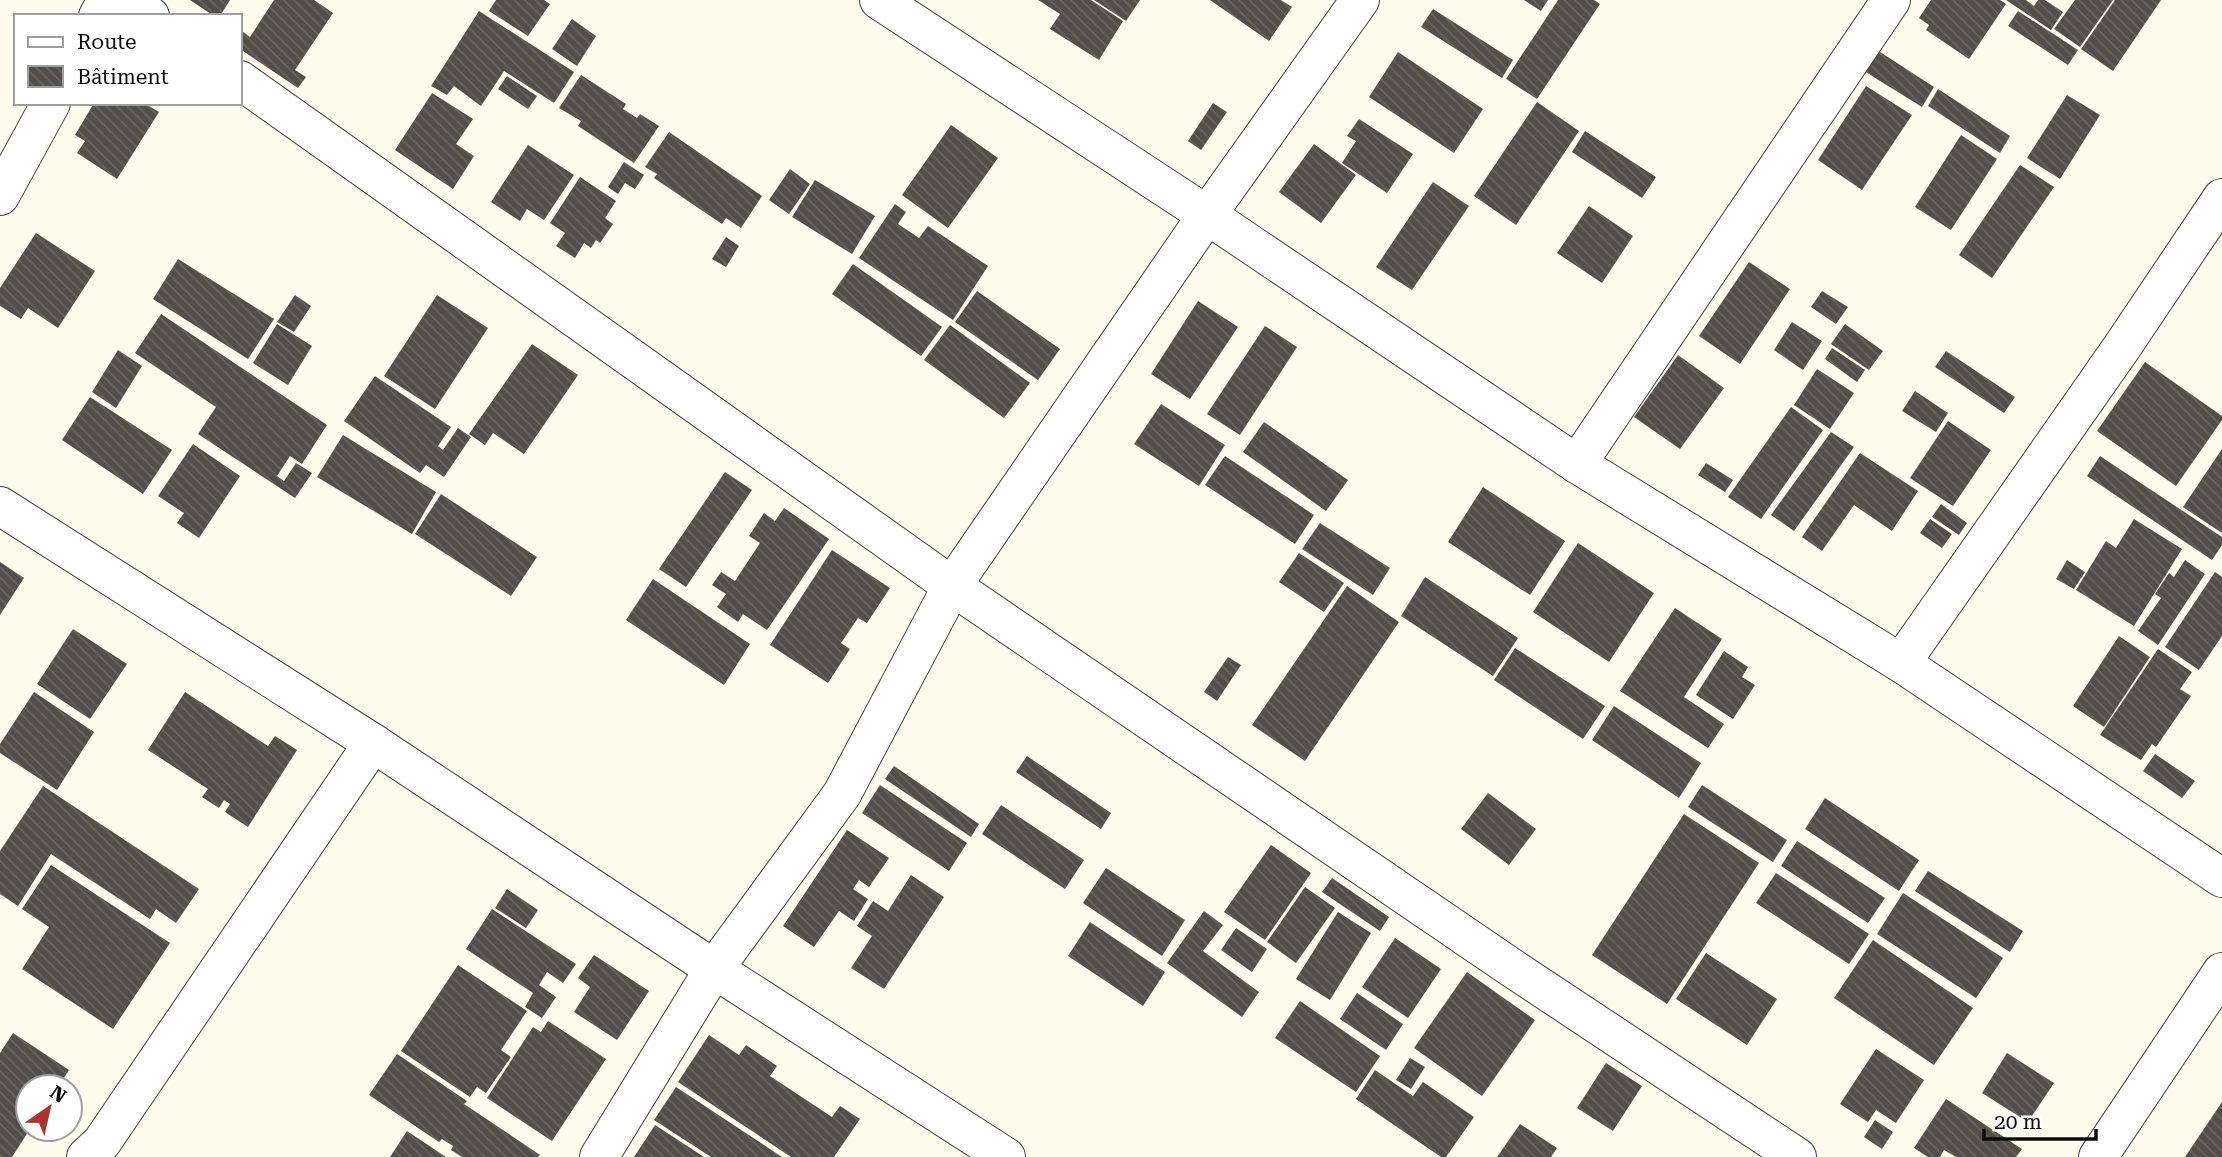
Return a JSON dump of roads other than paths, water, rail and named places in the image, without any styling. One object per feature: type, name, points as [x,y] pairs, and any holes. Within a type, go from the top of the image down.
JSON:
[{"type":"street","points":[[128,0],[147,14]]},
{"type":"street","points":[[879,0],[1207,215],[1577,464],[1901,663],[2222,878]]},
{"type":"street","points":[[599,1157],[714,969],[842,794],[952,586],[1207,215],[1360,0]]},
{"type":"street","points":[[1577,464],[1891,0]]},
{"type":"street","points":[[242,81],[952,586],[1512,968],[1797,1157]]},
{"type":"street","points":[[0,196],[50,105]]},
{"type":"street","points":[[1901,663],[2122,347],[2222,198]]},
{"type":"street","points":[[0,506],[373,743],[714,969],[1006,1157]]},
{"type":"street","points":[[86,1157],[102,1142],[373,743]]},
{"type":"street","points":[[2098,1157],[2222,972]]}]
